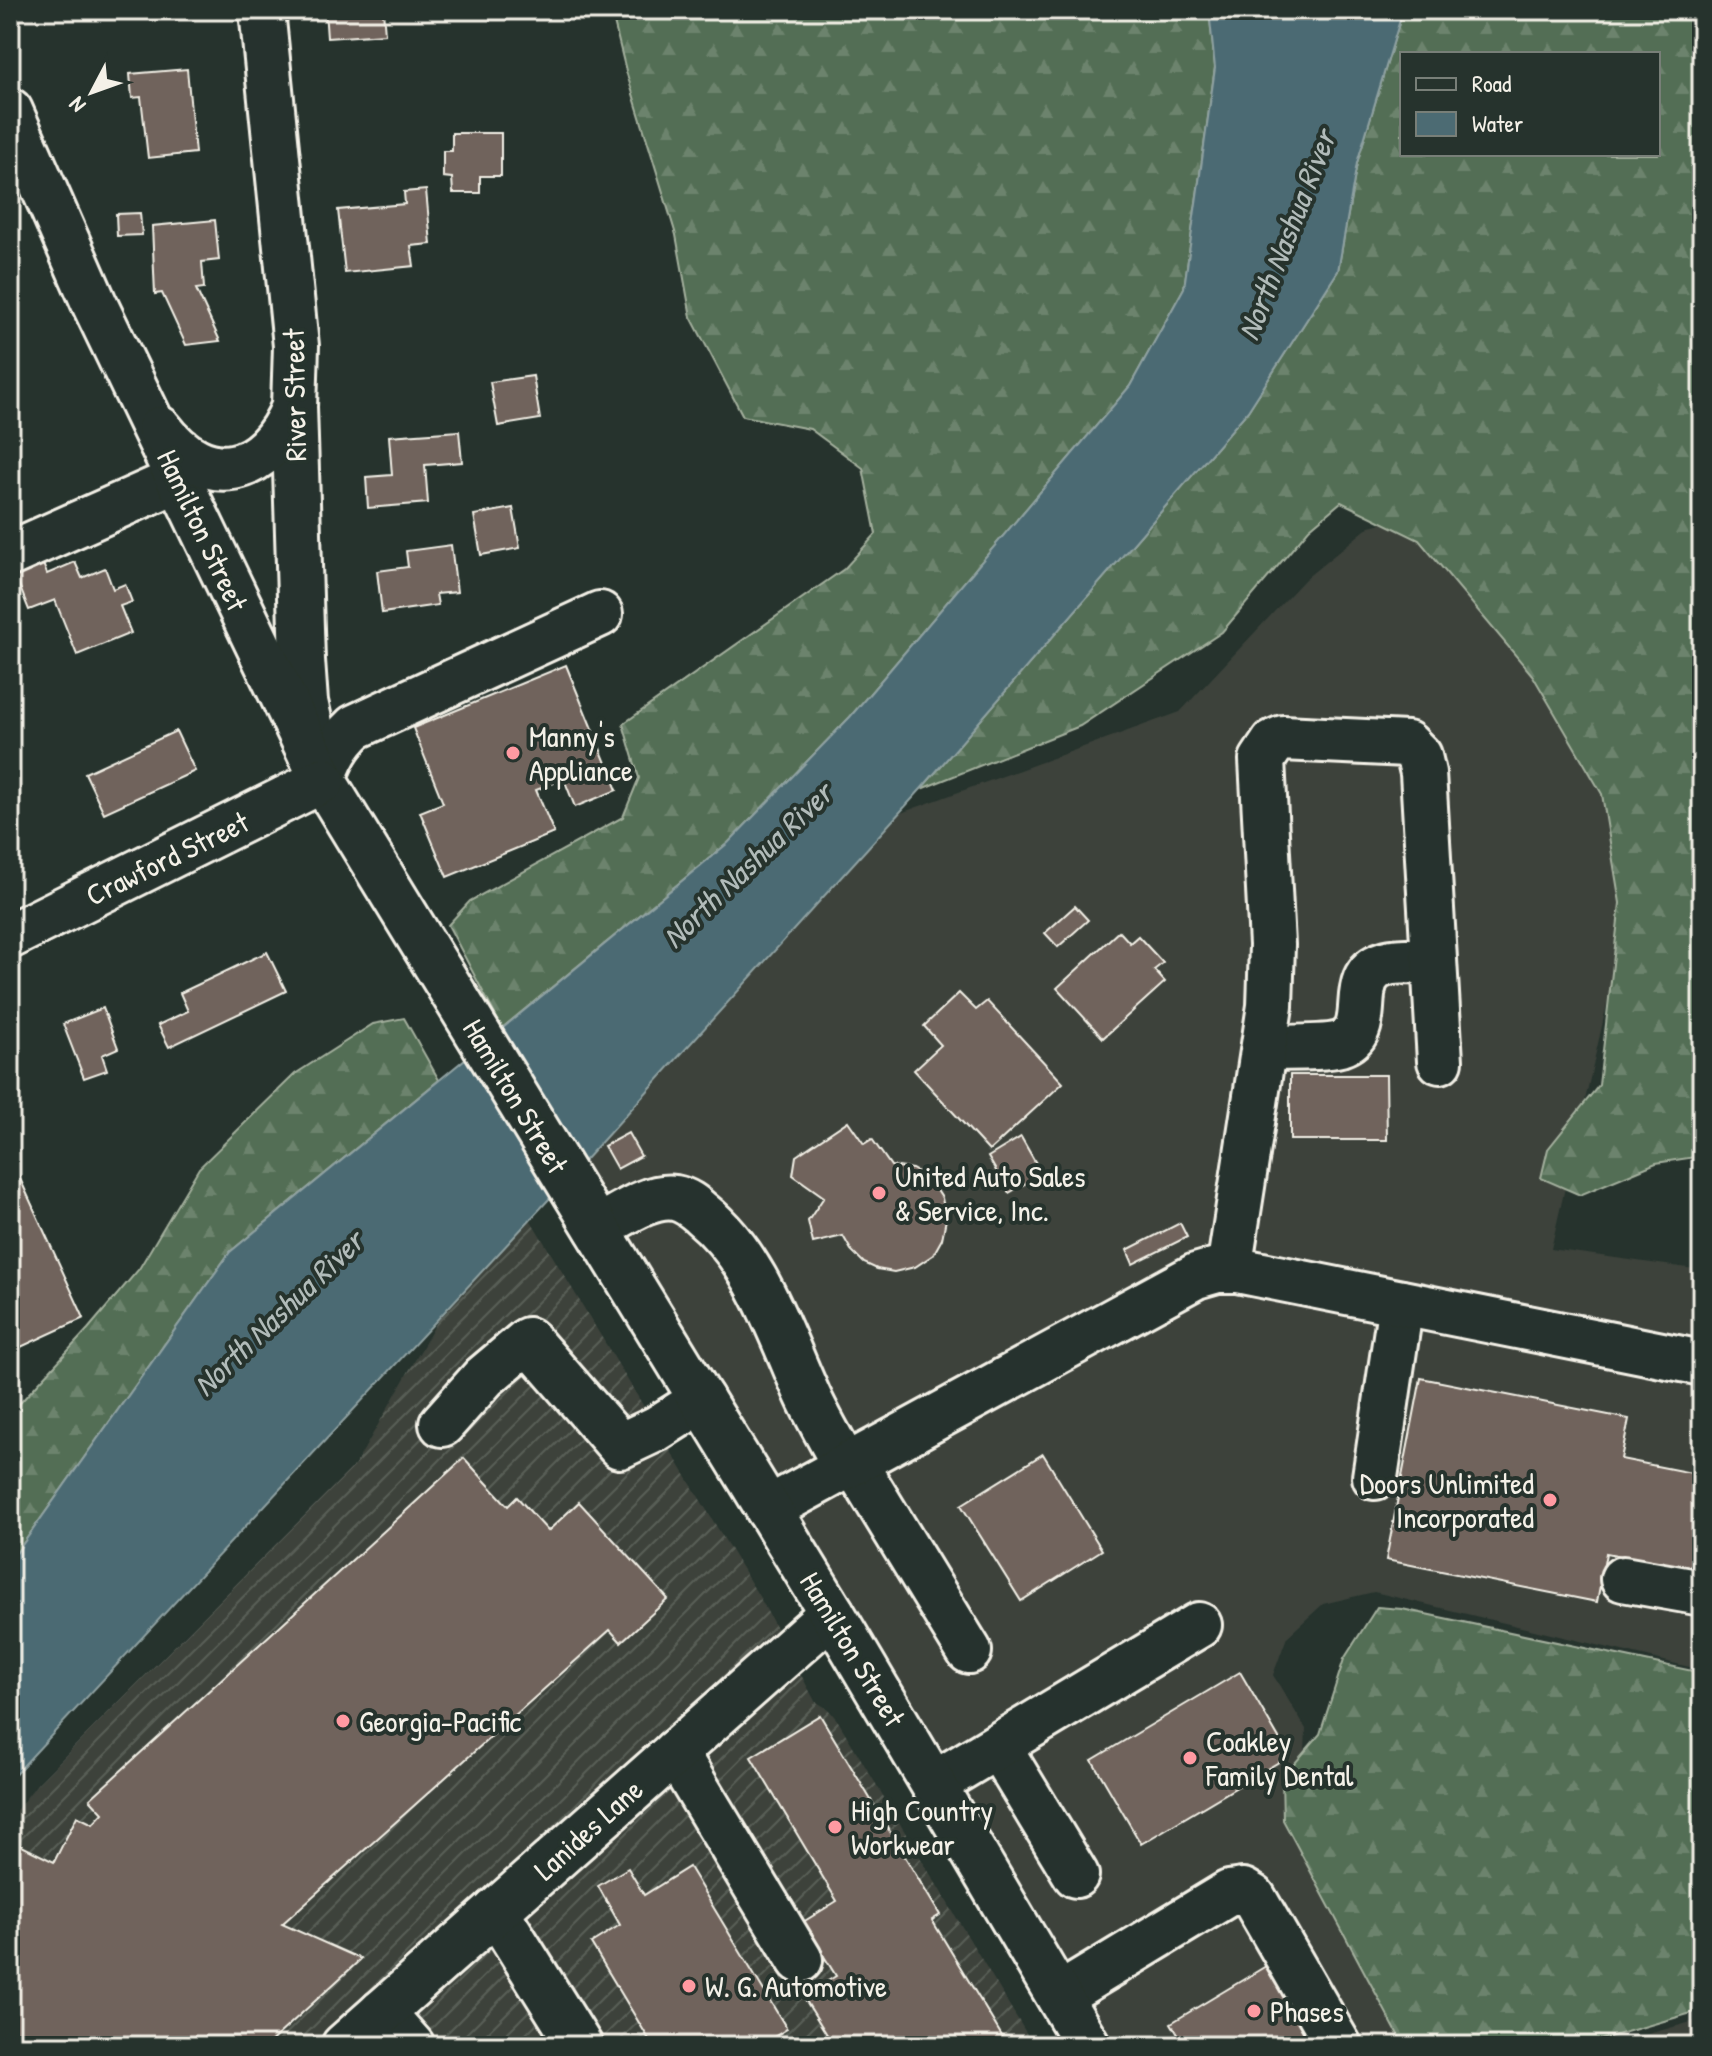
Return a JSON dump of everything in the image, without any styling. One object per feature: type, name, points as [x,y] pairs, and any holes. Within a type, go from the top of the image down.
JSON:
[{"type":"main road","name":"River Street","points":[[262,10],[296,346],[294,407],[305,702],[323,780]]},
{"type":"main road","name":"Hamilton Street","points":[[10,111],[94,303],[323,780],[832,1613],[1088,2046]]},
{"type":"main road","points":[[148,414],[184,455],[198,464],[219,468],[257,458],[279,436],[294,407]]},
{"type":"main road","points":[[10,554],[179,479]]},
{"type":"main road","points":[[323,780],[340,741],[355,727],[600,614]]},
{"type":"main road","points":[[1229,1270],[1270,1006],[1272,945],[1262,760],[1274,742],[1283,738],[1407,744],[1419,756],[1423,773],[1440,1061]]},
{"type":"main road","name":"Crawford Street","points":[[10,936],[323,780]]},
{"type":"main road","points":[[1265,1048],[1339,1044],[1352,1037],[1361,1023],[1363,982],[1383,964],[1434,962]]},
{"type":"main road","points":[[597,1228],[657,1199],[675,1198],[688,1202],[712,1221],[732,1243],[752,1272],[810,1399],[969,1651]]},
{"type":"main road","points":[[768,1509],[1196,1276],[1217,1270],[1702,1363]]},
{"type":"main road","points":[[1375,1477],[1401,1303]]},
{"type":"main road","points":[[442,1424],[484,1377],[528,1340],[620,1446],[656,1429],[702,1400]]},
{"type":"main road","points":[[1623,1579],[1702,1593]]},
{"type":"main road","name":"Lanides Lane","points":[[344,2046],[832,1613]]},
{"type":"main road","points":[[934,1784],[1199,1625]]},
{"type":"main road","points":[[998,1746],[1076,1875]]},
{"type":"main road","points":[[675,1752],[800,1960]]},
{"type":"main road","points":[[1059,1996],[1229,1893],[1243,1891],[1253,1897],[1339,2046]]},
{"type":"main road","points":[[496,1911],[580,2046]]},
{"type":"main road","points":[[382,2012],[412,2046]]},
{"type":"shaded area","points":[[1429,512],[1498,589],[1642,851],[1551,1249],[1702,1270],[1702,1670],[1374,1592],[1323,1604],[1287,1637],[1273,1675],[1306,1729],[1303,1794],[1414,2046],[1114,2046],[582,1163],[898,814],[1180,712],[1305,579],[1370,526]]},
{"type":"shaded area","points":[[530,1219],[760,1598],[815,1701],[828,1709],[838,1721],[1034,2046],[10,2046],[10,1818],[37,1784],[355,1465],[442,1313]]},
{"type":"shaded area","points":[[1702,2019],[1702,2046],[1605,2046]]},
{"type":"green space","points":[[611,10],[1209,10],[1215,67],[1184,288],[1130,386],[850,717],[728,843],[502,1028],[448,925],[470,901],[623,817],[639,778],[623,724],[844,569],[876,534],[863,468],[810,429],[743,416],[691,317],[676,235],[626,71]]},
{"type":"green space","points":[[1403,10],[1702,10],[1702,1156],[1656,1163],[1580,1195],[1541,1178],[1548,1149],[1599,1085],[1620,903],[1602,794],[1533,676],[1419,540],[1341,502],[1309,529],[1222,632],[1080,726],[921,789],[1248,411],[1338,271],[1357,163]]},
{"type":"green space","points":[[404,1018],[439,1080],[230,1252],[10,1562],[10,1414],[139,1269],[199,1168],[295,1074],[373,1024]]},
{"type":"green space","points":[[1377,1607],[1402,1609],[1702,1673],[1702,2010],[1578,2046],[1404,2046],[1283,1820],[1282,1778],[1320,1734],[1344,1659]]},
{"type":"water","name":"North Nashua River","points":[[1209,10],[1403,10],[1357,163],[1338,271],[1248,411],[921,789],[576,1170],[10,1780],[10,1562],[230,1252],[728,843],[850,717],[1130,386],[1184,288],[1215,68]]},
{"type":"building","points":[[325,10],[383,10],[385,34],[327,38]]},
{"type":"building","points":[[187,69],[195,153],[148,158],[141,97],[132,98],[130,74]]},
{"type":"building","points":[[452,133],[501,133],[501,176],[480,176],[480,193],[453,193],[452,178],[443,177],[443,151],[452,151]]},
{"type":"building","points":[[426,190],[431,244],[411,246],[414,266],[345,273],[338,210],[405,204],[404,192]]},
{"type":"building","points":[[140,213],[142,235],[117,236],[116,214]]},
{"type":"building","points":[[215,220],[219,260],[202,262],[204,288],[196,289],[220,341],[186,345],[162,293],[155,294],[152,226]]},
{"type":"building","points":[[533,376],[540,419],[498,426],[490,382]]},
{"type":"building","points":[[459,431],[462,462],[425,465],[428,503],[368,508],[366,477],[392,475],[389,436]]},
{"type":"building","points":[[513,508],[520,548],[481,555],[474,515]]},
{"type":"building","points":[[451,545],[457,592],[436,594],[438,605],[382,613],[377,571],[408,567],[406,551]]},
{"type":"building","points":[[75,562],[82,578],[105,568],[113,589],[125,584],[132,602],[120,606],[131,633],[77,655],[55,600],[29,610],[15,575],[43,564],[47,574]]},
{"type":"building","name":"Manny's Appliance","points":[[566,665],[617,790],[575,807],[564,779],[536,790],[554,833],[447,877],[420,812],[443,803],[413,728]]},
{"type":"building","points":[[176,731],[195,771],[104,813],[85,773]]},
{"type":"building","points":[[1075,906],[1088,920],[1058,947],[1045,933]]},
{"type":"building","points":[[1119,931],[1130,943],[1138,936],[1163,963],[1154,970],[1165,982],[1103,1038],[1057,988]]},
{"type":"building","points":[[267,952],[286,991],[169,1047],[158,1025],[188,1011],[180,993]]},
{"type":"building","points":[[959,993],[976,1010],[987,1001],[1063,1083],[989,1151],[914,1070],[941,1045],[924,1026]]},
{"type":"building","points":[[103,1008],[118,1048],[102,1055],[107,1070],[84,1078],[63,1024]]},
{"type":"building","points":[[1290,1075],[1386,1075],[1387,1140],[1290,1140]]},
{"type":"building","name":"United Auto Sales & Service, Inc.","points":[[848,1121],[864,1144],[872,1139],[891,1166],[912,1169],[921,1174],[930,1180],[942,1198],[946,1219],[942,1239],[933,1255],[915,1267],[894,1272],[877,1269],[864,1263],[843,1236],[813,1243],[808,1221],[824,1197],[793,1175],[796,1156]]},
{"type":"building","points":[[628,1133],[641,1156],[617,1169],[604,1146]]},
{"type":"building","points":[[1021,1137],[1042,1174],[1009,1193],[988,1157]]},
{"type":"building","points":[[10,1157],[84,1318],[10,1352]]},
{"type":"building","points":[[1180,1223],[1187,1237],[1133,1264],[1127,1250]]},
{"type":"building","name":"Doors Unlimited Incorporated","points":[[1421,1378],[1629,1419],[1621,1459],[1702,1475],[1702,1525],[1693,1570],[1606,1553],[1597,1602],[1386,1560]]},
{"type":"building","points":[[1043,1454],[1102,1550],[1021,1601],[961,1505]]},
{"type":"building","name":"Georgia-Pacific","points":[[464,1458],[508,1506],[517,1497],[548,1531],[579,1502],[668,1599],[621,1642],[610,1630],[282,1924],[361,1959],[266,2046],[10,2046],[10,1840],[54,1862],[77,1816],[93,1824],[103,1813],[90,1799]]},
{"type":"building","name":"Coakley Family Dental","points":[[1240,1672],[1289,1756],[1141,1844],[1092,1760]]},
{"type":"building","points":[[820,1715],[940,1915],[932,1920],[1008,2046],[834,2046],[803,1996],[836,1976],[803,1922],[837,1901],[751,1757]]},
{"type":"building","name":"W. G. Automotive","points":[[689,1867],[787,2029],[759,2046],[653,2046],[591,1943],[620,1925],[598,1886],[628,1868],[644,1895]]},
{"type":"building","points":[[1266,1966],[1314,2046],[1185,2046],[1171,2023]]},
{"type":"place","name":"Manny's Appliance","points":[[513,753]]},
{"type":"place","name":"United Auto Sales & Service, Inc.","points":[[879,1193]]},
{"type":"place","name":"Doors Unlimited Incorporated","points":[[1550,1500]]},
{"type":"place","name":"Georgia-Pacific","points":[[343,1721]]},
{"type":"place","name":"Coakley Family Dental","points":[[1190,1758]]},
{"type":"place","name":"High Country Workwear","points":[[835,1827]]},
{"type":"place","name":"W. G. Automotive","points":[[689,1986]]},
{"type":"place","name":"Phases","points":[[1254,2011]]}]
